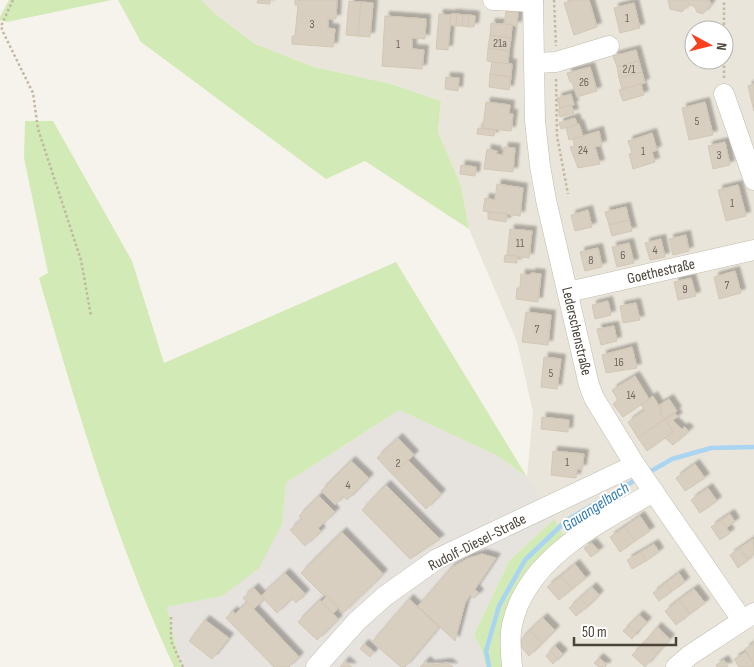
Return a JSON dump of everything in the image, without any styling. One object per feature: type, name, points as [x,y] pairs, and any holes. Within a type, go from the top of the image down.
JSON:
[{"type":"street","points":[[493,0],[533,1]]},
{"type":"street","name":"Lederschenstraße","points":[[533,1],[535,121],[540,166],[546,200],[589,385],[594,398],[637,468],[748,617]]},
{"type":"street","points":[[535,63],[556,62],[610,46]]},
{"type":"street","points":[[724,94],[754,180]]},
{"type":"street","name":"Goethestraße","points":[[568,292],[754,250]]},
{"type":"street","name":"Rudolf-Diesel-Straße","points":[[316,667],[357,621],[385,596],[437,559],[637,468]]},
{"type":"street","points":[[512,667],[510,643],[515,613],[539,572],[562,548],[596,524],[653,490]]},
{"type":"street","points":[[676,667],[690,655],[748,617]]},
{"type":"path","points":[[13,0],[0,26],[16,63],[33,93],[38,129],[81,260],[91,316]]},
{"type":"path","points":[[554,0],[557,136],[568,194]]},
{"type":"path","points":[[724,0],[724,20]]},
{"type":"path","points":[[171,617],[171,641],[182,667]]},
{"type":"shaded area","points":[[201,0],[754,0],[754,667],[507,667],[504,650],[565,538],[527,477],[533,412],[517,342],[469,229],[461,186],[438,132],[441,101],[391,84],[314,67],[255,44],[215,14]]},
{"type":"shaded area","points":[[399,410],[498,456],[527,477],[554,519],[509,561],[474,635],[482,651],[486,667],[181,667],[167,607],[222,596],[282,524],[286,483]]},
{"type":"green space","points":[[9,0],[112,0],[7,22],[0,20],[0,17]]},
{"type":"green space","points":[[118,0],[201,0],[215,14],[255,44],[314,67],[391,84],[441,101],[438,132],[461,186],[469,229],[365,161],[326,179],[141,42]]},
{"type":"green space","points":[[25,121],[53,121],[132,261],[164,363],[396,262],[527,477],[498,456],[399,410],[286,483],[282,524],[259,568],[222,596],[167,607],[181,667],[174,667],[153,620],[116,524],[83,426],[39,278],[48,273],[24,158]]},
{"type":"green space","points":[[554,519],[565,538],[531,572],[507,667],[486,667],[482,651],[474,635],[509,561]]},
{"type":"building","points":[[258,0],[270,0],[270,4],[257,3]]},
{"type":"building","points":[[295,0],[337,0],[336,19],[328,19],[328,28],[335,29],[333,47],[292,44],[292,36],[295,36],[298,5],[295,5]]},
{"type":"building","points":[[574,0],[589,0],[597,27],[574,35],[564,3]]},
{"type":"building","points":[[668,0],[709,0],[711,4],[703,14],[697,12],[695,7],[689,4],[682,12],[670,9]]},
{"type":"building","points":[[349,1],[361,2],[358,36],[346,35]]},
{"type":"building","points":[[361,2],[373,3],[370,37],[358,36]]},
{"type":"building","points":[[634,3],[640,28],[620,33],[614,8]]},
{"type":"building","points":[[506,11],[518,12],[517,26],[504,24]]},
{"type":"building","points":[[439,14],[451,15],[448,50],[436,49]]},
{"type":"building","points":[[451,14],[457,14],[456,26],[450,25]]},
{"type":"building","points":[[457,14],[463,15],[462,26],[456,26]]},
{"type":"building","points":[[463,15],[469,15],[468,27],[462,26]]},
{"type":"building","points":[[469,15],[475,16],[474,27],[468,27]]},
{"type":"building","points":[[385,16],[426,19],[425,39],[412,38],[412,49],[424,50],[422,69],[382,66]]},
{"type":"building","points":[[491,23],[512,25],[511,38],[490,35]]},
{"type":"building","points":[[490,35],[511,38],[509,51],[488,48]]},
{"type":"building","points":[[488,48],[509,51],[508,64],[487,61]]},
{"type":"building","points":[[636,50],[639,61],[617,67],[613,56]]},
{"type":"building","points":[[639,61],[642,72],[619,78],[617,67]]},
{"type":"building","points":[[492,62],[512,64],[511,77],[490,74]]},
{"type":"building","points":[[590,67],[597,91],[577,97],[567,73]]},
{"type":"building","points":[[642,72],[645,83],[622,89],[619,78]]},
{"type":"building","points":[[490,74],[511,77],[509,90],[489,87]]},
{"type":"building","points":[[446,77],[459,78],[458,91],[445,89]]},
{"type":"building","points":[[641,84],[644,95],[623,101],[619,90]]},
{"type":"building","points":[[754,84],[754,111],[748,86]]},
{"type":"building","points":[[571,94],[574,105],[560,108],[557,98]]},
{"type":"building","points":[[486,102],[510,105],[509,114],[513,114],[511,131],[483,128]]},
{"type":"building","points":[[705,102],[713,135],[689,140],[682,108]]},
{"type":"building","points":[[571,105],[574,113],[560,117],[558,109]]},
{"type":"building","points":[[575,118],[577,124],[561,129],[559,123]]},
{"type":"building","points":[[579,124],[583,136],[569,140],[566,128]]},
{"type":"building","points":[[478,128],[495,130],[494,136],[477,134]]},
{"type":"building","points":[[599,131],[602,145],[595,147],[600,164],[578,168],[570,147],[575,146],[573,139]]},
{"type":"building","points":[[652,133],[657,150],[652,152],[655,162],[633,169],[629,154],[632,153],[628,141]]},
{"type":"building","points":[[725,142],[730,165],[713,169],[708,146]]},
{"type":"building","points":[[504,147],[515,148],[513,172],[484,169],[487,149],[497,151],[496,154],[503,155]]},
{"type":"building","points":[[461,165],[476,167],[475,176],[460,174]]},
{"type":"building","points":[[497,184],[523,188],[520,216],[483,211],[485,198],[495,200]]},
{"type":"building","points":[[738,185],[746,216],[726,221],[718,190]]},
{"type":"building","points":[[626,207],[629,220],[609,225],[605,212]]},
{"type":"building","points":[[588,210],[592,227],[575,231],[571,215]]},
{"type":"building","points":[[488,212],[507,214],[506,222],[488,219]]},
{"type":"building","points":[[629,220],[632,231],[612,236],[609,225]]},
{"type":"building","points":[[510,229],[532,231],[529,258],[507,255]]},
{"type":"building","points":[[686,235],[689,251],[673,255],[669,239]]},
{"type":"building","points":[[661,239],[665,257],[650,260],[645,243]]},
{"type":"building","points":[[629,243],[634,263],[617,267],[612,247]]},
{"type":"building","points":[[598,248],[602,267],[585,271],[580,252]]},
{"type":"building","points":[[505,255],[517,256],[517,263],[504,262]]},
{"type":"building","points":[[735,271],[741,293],[719,299],[714,277]]},
{"type":"building","points":[[531,273],[541,274],[538,302],[516,299],[517,288],[520,288],[521,274],[531,275]]},
{"type":"building","points":[[691,278],[696,296],[678,300],[674,282]]},
{"type":"building","points":[[608,301],[611,315],[595,319],[592,305]]},
{"type":"building","points":[[636,303],[640,320],[623,323],[620,306]]},
{"type":"building","points":[[526,312],[551,315],[548,345],[522,342]]},
{"type":"building","points":[[614,326],[617,341],[601,345],[597,329]]},
{"type":"building","points":[[632,347],[637,368],[606,373],[602,355]]},
{"type":"building","points":[[544,357],[561,359],[557,389],[541,387]]},
{"type":"building","points":[[635,376],[649,399],[623,417],[613,404],[618,400],[612,390]]},
{"type":"building","points":[[653,396],[665,419],[638,438],[628,422],[645,410],[641,405]]},
{"type":"building","points":[[669,399],[677,411],[665,419],[660,412],[662,411],[659,405]]},
{"type":"building","points":[[675,413],[678,417],[673,420],[674,422],[682,429],[685,427],[689,431],[673,445],[665,438],[673,432],[665,419]]},
{"type":"building","points":[[542,417],[569,420],[568,432],[541,429]]},
{"type":"building","points":[[665,419],[673,432],[647,451],[638,438]]},
{"type":"building","points":[[398,438],[414,455],[393,475],[377,458]]},
{"type":"building","points":[[553,451],[584,454],[582,469],[577,469],[576,478],[551,475]]},
{"type":"building","points":[[408,460],[441,494],[426,509],[393,475]]},
{"type":"building","points":[[351,461],[369,478],[347,500],[343,496],[335,505],[321,491]]},
{"type":"building","points":[[695,464],[705,478],[685,491],[676,478]]},
{"type":"building","points":[[386,485],[440,539],[410,559],[362,510]]},
{"type":"building","points":[[708,488],[717,501],[700,513],[691,500]]},
{"type":"building","points":[[319,496],[335,512],[318,528],[321,531],[305,546],[290,530],[302,519],[299,516]]},
{"type":"building","points":[[730,514],[735,522],[726,528],[721,520]]},
{"type":"building","points":[[640,516],[650,531],[635,541],[625,527]]},
{"type":"building","points":[[721,520],[730,533],[720,540],[711,527]]},
{"type":"building","points":[[625,527],[635,541],[620,552],[610,537]]},
{"type":"building","points":[[342,532],[383,574],[343,613],[301,573]]},
{"type":"building","points":[[753,539],[754,554],[747,559],[740,548]]},
{"type":"building","points":[[592,543],[599,551],[591,557],[584,548]]},
{"type":"building","points":[[654,544],[659,552],[646,561],[641,552]]},
{"type":"building","points":[[740,548],[748,560],[738,568],[730,555]]},
{"type":"building","points":[[641,552],[646,561],[632,569],[627,560]]},
{"type":"building","points":[[482,554],[496,558],[475,589],[479,594],[474,598],[470,595],[465,603],[455,641],[418,606],[451,568],[469,558]]},
{"type":"building","points":[[575,564],[586,578],[572,589],[561,576]]},
{"type":"building","points":[[285,573],[305,594],[296,603],[292,598],[277,613],[261,596]]},
{"type":"building","points":[[679,573],[685,582],[672,591],[666,583]]},
{"type":"building","points":[[561,576],[572,589],[559,600],[547,587]]},
{"type":"building","points":[[666,583],[672,591],[659,601],[653,593]]},
{"type":"building","points":[[592,587],[599,595],[588,606],[580,598]]},
{"type":"building","points":[[254,588],[264,599],[254,609],[243,598]]},
{"type":"building","points":[[694,589],[705,603],[690,614],[679,600]]},
{"type":"building","points":[[327,596],[338,608],[333,614],[321,602]]},
{"type":"building","points":[[580,598],[588,606],[576,616],[569,608]]},
{"type":"building","points":[[409,599],[439,627],[405,667],[401,667],[372,642]]},
{"type":"building","points":[[320,600],[338,619],[317,640],[298,622]]},
{"type":"building","points":[[679,600],[690,614],[676,625],[665,611]]},
{"type":"building","points":[[247,602],[299,657],[289,667],[274,667],[226,618],[233,611],[235,614]]},
{"type":"building","points":[[639,615],[647,622],[636,633],[628,626]]},
{"type":"building","points":[[543,618],[555,630],[542,643],[530,630]]},
{"type":"building","points":[[205,620],[229,638],[212,659],[189,641]]},
{"type":"building","points":[[628,626],[636,633],[632,639],[623,631]]},
{"type":"building","points":[[657,627],[670,639],[657,653],[645,642]]},
{"type":"building","points":[[530,630],[542,643],[529,656],[522,648],[521,639]]},
{"type":"building","points":[[645,642],[657,653],[645,667],[632,655]]},
{"type":"building","points":[[754,643],[754,665],[745,649]]},
{"type":"building","points":[[364,644],[374,652],[370,657],[360,649]]},
{"type":"building","points":[[555,646],[563,654],[558,659],[550,651]]},
{"type":"building","points":[[550,651],[558,659],[553,664],[546,656]]},
{"type":"building","points":[[746,652],[754,667],[739,667],[734,659]]},
{"type":"building","points":[[599,658],[607,665],[605,667],[599,667],[594,663]]},
{"type":"building","points":[[724,660],[728,667],[717,667],[716,665]]},
{"type":"building","points":[[345,661],[352,667],[340,667]]},
{"type":"building","points":[[426,661],[430,665],[448,663],[453,667],[420,667]]},
{"type":"waterway","name":"Gauangelbach","points":[[646,474],[672,459],[711,448],[754,447]]},
{"type":"waterway","name":"Gauangelbach","points":[[489,667],[486,651],[499,606],[525,560],[567,520],[637,479]]}]
